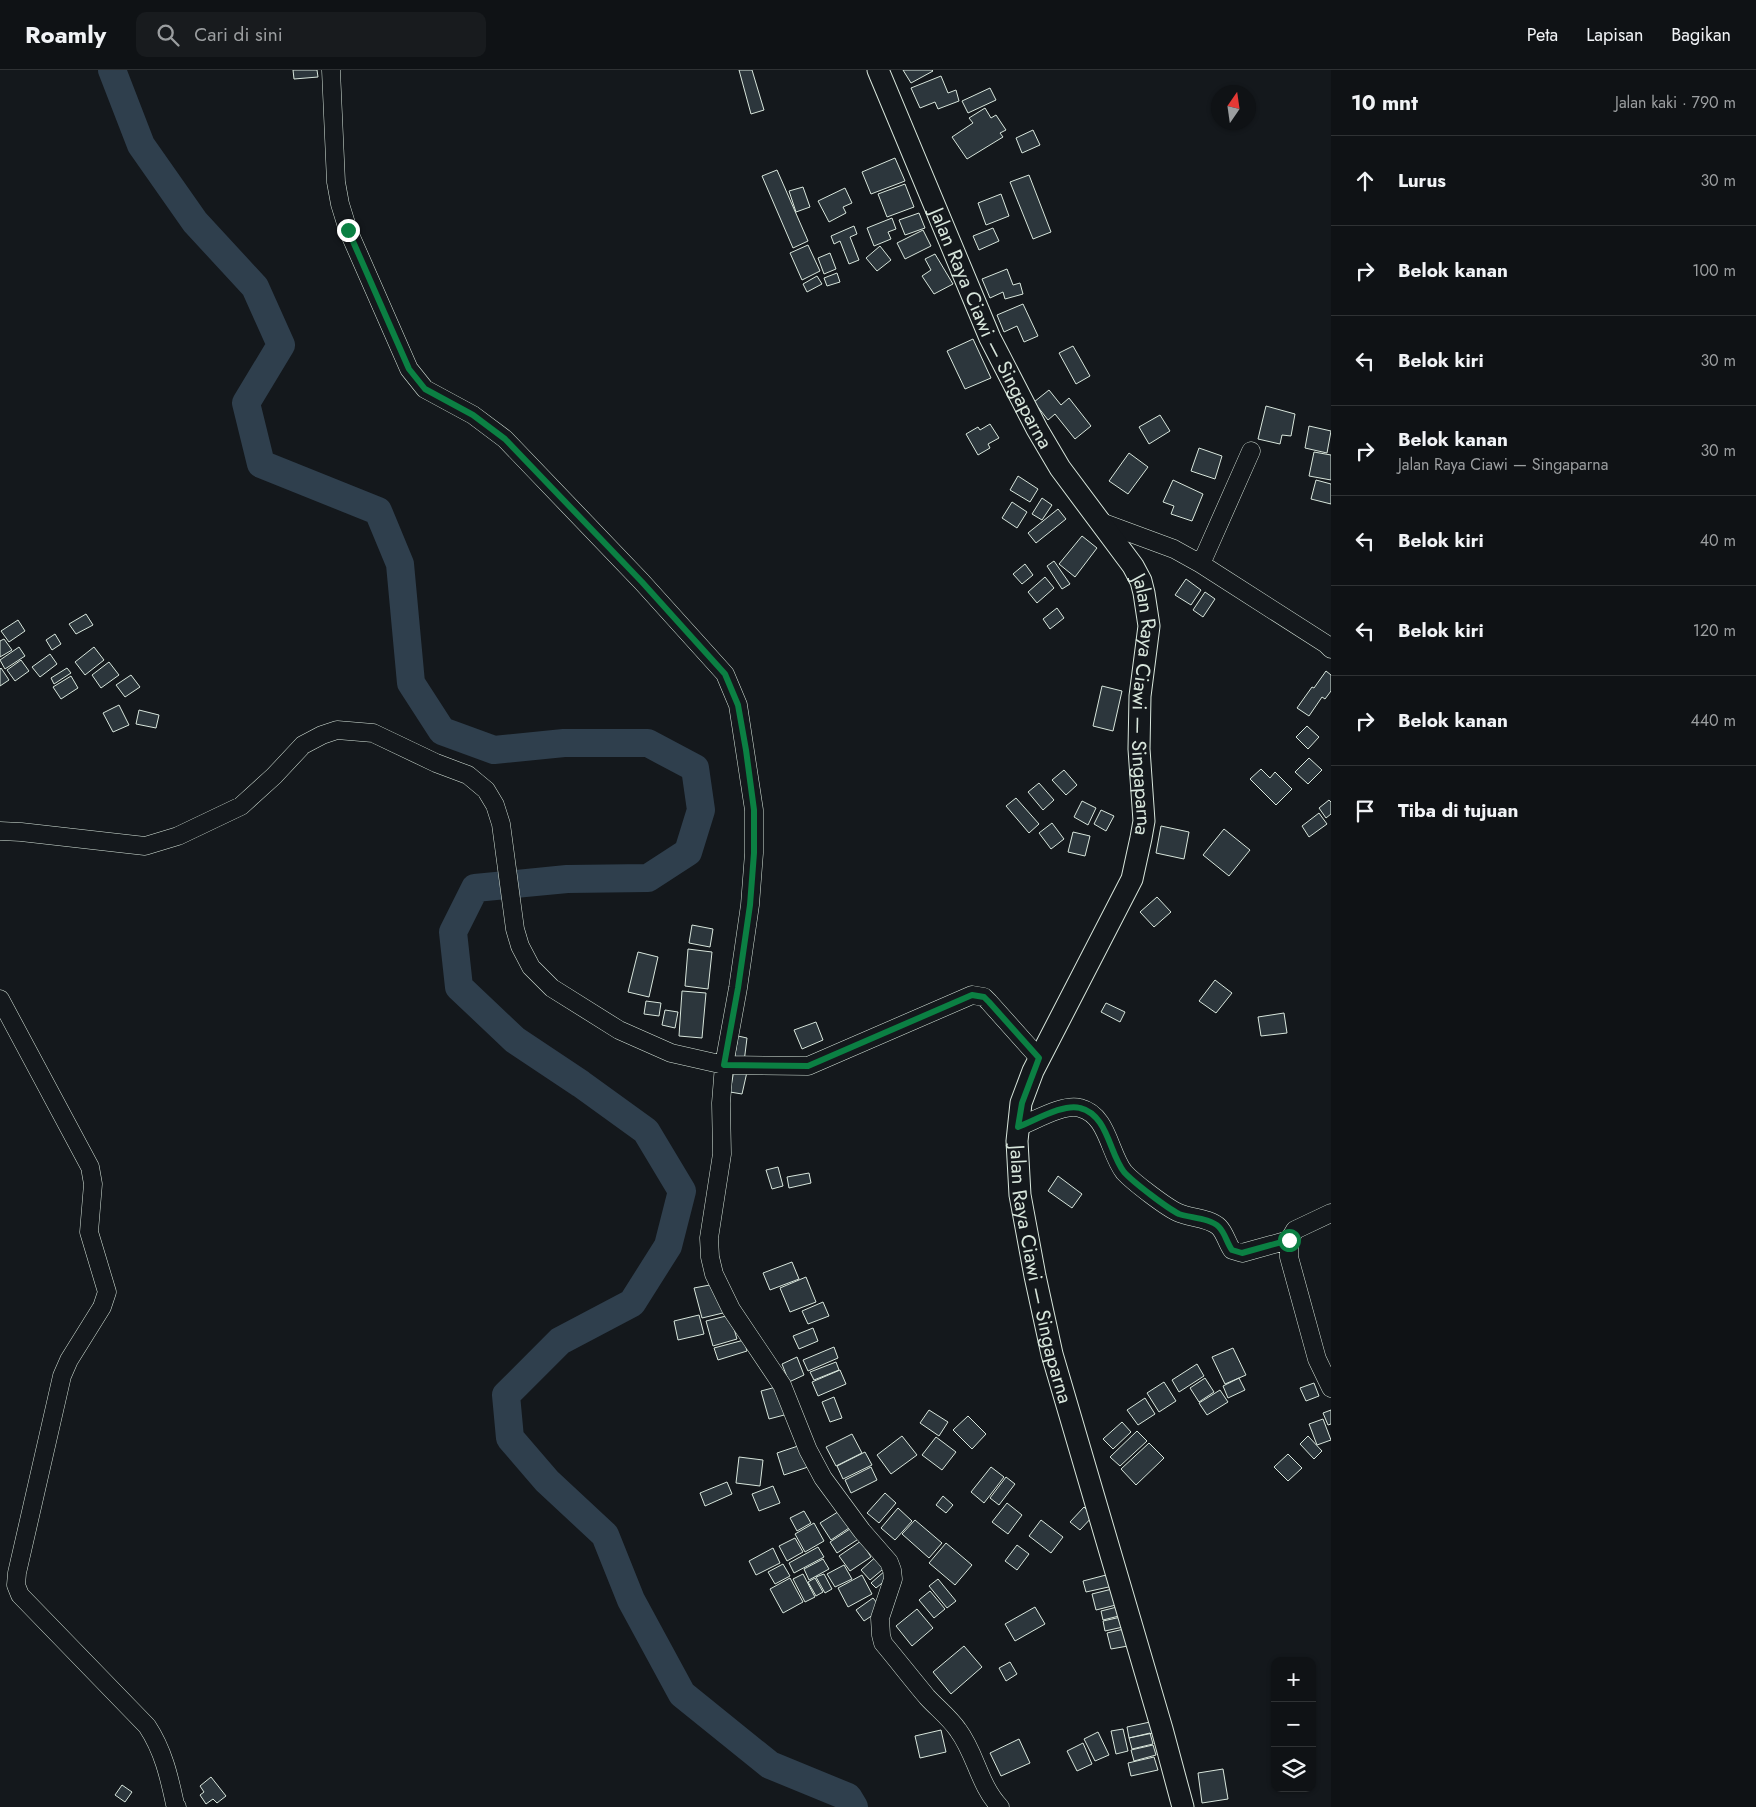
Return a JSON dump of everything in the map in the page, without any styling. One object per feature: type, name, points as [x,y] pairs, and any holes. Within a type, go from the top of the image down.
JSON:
[{"type":"main road","name":"Jalan Raya Ciawi — Singaparna","points":[[878,70],[990,338],[1037,429],[1060,468],[1133,566],[1141,581],[1148,606],[1148,639],[1140,696],[1139,749],[1144,821],[1132,879],[1039,1058],[1022,1103],[1017,1141],[1020,1195],[1052,1354],[1183,1807]]},
{"type":"street","points":[[331,70],[336,182],[340,204],[348,230],[412,375],[425,389],[473,415],[505,439],[628,568],[725,674],[738,705],[754,810],[754,853],[750,905],[724,1065],[721,1103],[722,1154],[709,1238],[710,1257],[714,1274],[731,1309],[782,1385],[808,1450],[822,1478],[862,1531],[889,1562],[893,1579],[880,1618],[881,1635],[884,1643],[929,1699],[959,1731],[969,1748],[982,1781],[1000,1807]]},
{"type":"street","points":[[1201,564],[1251,451]]},
{"type":"street","points":[[1101,522],[1174,549],[1201,564],[1331,649]]},
{"type":"street","points":[[0,831],[145,846],[163,842],[241,806],[304,745],[322,735],[337,730],[373,733],[429,760],[468,775],[478,781],[486,790],[495,805],[501,824],[511,902],[520,946],[531,967],[552,988],[619,1030],[671,1053],[724,1065],[808,1066],[972,995],[984,997],[1039,1058]]},
{"type":"street","points":[[0,999],[90,1168],[93,1184],[89,1232],[106,1292],[102,1307],[62,1376],[16,1573],[16,1585],[20,1595],[147,1726],[160,1748],[175,1804],[178,1807]]},
{"type":"street","points":[[1018,1127],[1064,1108],[1080,1108],[1089,1112],[1100,1124],[1121,1167],[1127,1175],[1173,1211],[1216,1225],[1222,1230],[1232,1250],[1242,1253],[1289,1240]]},
{"type":"street","points":[[1331,1212],[1295,1230],[1289,1240],[1289,1257],[1317,1358],[1331,1388]]},
{"type":"building","points":[[293,70],[317,70],[318,77],[294,79]]},
{"type":"building","points":[[739,70],[752,70],[764,110],[751,114]]},
{"type":"building","points":[[903,70],[932,70],[933,71],[911,83]]},
{"type":"building","points":[[941,76],[948,93],[956,90],[959,101],[938,109],[935,102],[920,108],[911,88]]},
{"type":"building","points":[[990,88],[996,100],[968,113],[962,101]]},
{"type":"building","points":[[985,108],[991,118],[996,115],[1006,130],[1000,133],[1003,137],[967,159],[952,137],[973,123],[969,118]]},
{"type":"building","points":[[1033,130],[1040,145],[1022,153],[1016,138]]},
{"type":"building","points":[[895,158],[905,181],[871,194],[862,172]]},
{"type":"building","points":[[777,170],[808,241],[793,248],[762,176]]},
{"type":"building","points":[[1029,175],[1051,232],[1033,239],[1010,182]]},
{"type":"building","points":[[905,184],[914,207],[887,217],[878,194]]},
{"type":"building","points":[[803,187],[810,207],[796,212],[789,191]]},
{"type":"building","points":[[845,188],[852,203],[843,207],[846,213],[829,222],[818,201]]},
{"type":"building","points":[[1001,194],[1009,216],[986,225],[978,203]]},
{"type":"building","points":[[919,213],[925,228],[905,235],[899,220]]},
{"type":"building","points":[[892,218],[896,229],[888,232],[891,239],[874,246],[867,228]]},
{"type":"building","points":[[854,226],[857,234],[850,237],[859,260],[849,264],[840,241],[834,244],[831,236]]},
{"type":"building","points":[[993,228],[999,241],[979,250],[973,236]]},
{"type":"building","points":[[923,230],[931,246],[905,259],[897,243]]},
{"type":"building","points":[[808,245],[820,271],[802,280],[790,253]]},
{"type":"building","points":[[880,246],[891,260],[877,271],[866,258]]},
{"type":"building","points":[[830,253],[836,269],[824,274],[818,258]]},
{"type":"building","points":[[935,254],[953,284],[934,294],[922,276],[931,270],[925,259]]},
{"type":"building","points":[[1007,269],[1013,285],[1020,283],[1023,294],[1005,299],[1003,292],[990,298],[982,279]]},
{"type":"building","points":[[837,273],[840,282],[827,286],[824,278]]},
{"type":"building","points":[[817,276],[822,284],[807,292],[803,284]]},
{"type":"building","points":[[1023,304],[1038,336],[1024,342],[1017,326],[1004,332],[997,315]]},
{"type":"building","points":[[973,339],[991,378],[965,389],[947,351]]},
{"type":"building","points":[[1073,346],[1090,376],[1076,384],[1059,353]]},
{"type":"building","points":[[1049,390],[1061,405],[1069,398],[1091,426],[1075,439],[1055,414],[1048,420],[1034,402]]},
{"type":"building","points":[[1266,406],[1295,414],[1291,436],[1282,435],[1280,444],[1258,439]]},
{"type":"building","points":[[1160,415],[1170,431],[1149,444],[1139,427]]},
{"type":"building","points":[[990,424],[999,438],[988,444],[990,448],[978,455],[966,434],[978,427],[980,430]]},
{"type":"building","points":[[1309,426],[1331,431],[1327,453],[1305,448]]},
{"type":"building","points":[[1199,448],[1222,456],[1215,479],[1191,471]]},
{"type":"building","points":[[1314,452],[1331,455],[1331,480],[1309,476]]},
{"type":"building","points":[[1129,453],[1148,467],[1128,494],[1109,481]]},
{"type":"building","points":[[1018,476],[1038,489],[1030,502],[1010,490]]},
{"type":"building","points":[[1173,480],[1203,494],[1192,521],[1171,514],[1174,506],[1163,502]]},
{"type":"building","points":[[1316,480],[1331,484],[1331,504],[1311,499]]},
{"type":"building","points":[[1042,498],[1052,505],[1042,520],[1032,514]]},
{"type":"building","points":[[1012,502],[1027,512],[1017,528],[1002,518]]},
{"type":"building","points":[[1058,509],[1066,519],[1036,543],[1028,533]]},
{"type":"building","points":[[1082,536],[1097,548],[1075,577],[1059,564]]},
{"type":"building","points":[[1054,561],[1070,584],[1062,589],[1047,566]]},
{"type":"building","points":[[1025,564],[1033,575],[1022,584],[1013,574]]},
{"type":"building","points":[[1045,577],[1054,588],[1037,603],[1028,592]]},
{"type":"building","points":[[1186,579],[1201,590],[1191,605],[1175,595]]},
{"type":"building","points":[[1205,592],[1215,599],[1203,617],[1193,610]]},
{"type":"building","points":[[1057,608],[1064,618],[1050,629],[1043,619]]},
{"type":"building","points":[[86,614],[93,625],[76,634],[69,624]]},
{"type":"building","points":[[18,620],[25,631],[9,642],[1,631]]},
{"type":"building","points":[[55,634],[61,644],[52,650],[46,640]]},
{"type":"building","points":[[4,639],[12,650],[0,657],[0,641]]},
{"type":"building","points":[[19,647],[25,656],[5,669],[0,660]]},
{"type":"building","points":[[94,647],[104,660],[85,675],[75,662]]},
{"type":"building","points":[[50,654],[57,664],[40,677],[32,667]]},
{"type":"building","points":[[21,660],[29,671],[15,681],[7,670]]},
{"type":"building","points":[[109,662],[119,675],[101,688],[92,675]]},
{"type":"building","points":[[67,668],[71,673],[54,684],[51,678]]},
{"type":"building","points":[[0,669],[9,680],[0,686]]},
{"type":"building","points":[[1326,671],[1331,675],[1331,691],[1325,699],[1322,697],[1309,716],[1297,708]]},
{"type":"building","points":[[131,675],[140,687],[125,697],[116,685]]},
{"type":"building","points":[[71,676],[78,688],[61,699],[53,687]]},
{"type":"building","points":[[1102,686],[1122,691],[1113,731],[1093,726]]},
{"type":"building","points":[[119,705],[129,725],[113,732],[103,713]]},
{"type":"building","points":[[139,710],[159,715],[156,728],[136,724]]},
{"type":"building","points":[[1307,726],[1319,737],[1308,749],[1296,737]]},
{"type":"building","points":[[1309,758],[1322,770],[1308,784],[1295,772]]},
{"type":"building","points":[[1261,769],[1270,778],[1275,772],[1292,789],[1276,805],[1250,779]]},
{"type":"building","points":[[1064,770],[1077,785],[1066,795],[1052,780]]},
{"type":"building","points":[[1039,783],[1054,800],[1043,810],[1028,792]]},
{"type":"building","points":[[1016,798],[1039,824],[1029,833],[1006,806]]},
{"type":"building","points":[[1329,800],[1331,802],[1331,814],[1326,818],[1319,808]]},
{"type":"building","points":[[1082,801],[1096,808],[1088,825],[1074,817]]},
{"type":"building","points":[[1101,810],[1114,816],[1106,831],[1094,824]]},
{"type":"building","points":[[1319,813],[1327,824],[1309,837],[1302,826]]},
{"type":"building","points":[[1052,823],[1064,839],[1051,849],[1039,833]]},
{"type":"building","points":[[1161,826],[1189,832],[1184,859],[1156,853]]},
{"type":"building","points":[[1224,829],[1250,850],[1229,876],[1203,855]]},
{"type":"building","points":[[1073,832],[1090,836],[1085,856],[1068,852]]},
{"type":"building","points":[[1157,897],[1171,912],[1154,927],[1140,912]]},
{"type":"building","points":[[692,925],[713,929],[710,947],[689,943]]},
{"type":"building","points":[[688,949],[712,952],[708,989],[685,986]]},
{"type":"building","points":[[638,952],[658,957],[649,997],[628,992]]},
{"type":"building","points":[[1215,980],[1232,993],[1216,1013],[1199,1001]]},
{"type":"building","points":[[682,991],[706,993],[702,1038],[679,1036]]},
{"type":"building","points":[[646,1001],[661,1003],[659,1016],[644,1014]]},
{"type":"building","points":[[1106,1003],[1125,1012],[1120,1022],[1101,1012]]},
{"type":"building","points":[[665,1010],[678,1012],[675,1028],[662,1025]]},
{"type":"building","points":[[1284,1013],[1287,1033],[1261,1036],[1258,1017]]},
{"type":"building","points":[[816,1022],[823,1040],[802,1049],[794,1030]]},
{"type":"building","points":[[738,1036],[747,1038],[744,1062],[734,1061]]},
{"type":"building","points":[[734,1070],[747,1072],[742,1094],[730,1092]]},
{"type":"building","points":[[778,1167],[783,1186],[772,1189],[766,1170]]},
{"type":"building","points":[[809,1173],[811,1183],[789,1188],[787,1177]]},
{"type":"building","points":[[1058,1176],[1082,1194],[1072,1208],[1048,1191]]},
{"type":"building","points":[[792,1262],[799,1279],[770,1290],[763,1273]]},
{"type":"building","points":[[806,1277],[816,1302],[790,1312],[780,1288]]},
{"type":"building","points":[[715,1284],[723,1313],[702,1318],[694,1288]]},
{"type":"building","points":[[823,1302],[829,1316],[808,1324],[802,1311]]},
{"type":"building","points":[[699,1315],[704,1334],[678,1340],[674,1321]]},
{"type":"building","points":[[730,1315],[737,1339],[713,1346],[706,1321]]},
{"type":"building","points":[[813,1328],[818,1341],[799,1349],[793,1336]]},
{"type":"building","points":[[744,1340],[747,1351],[718,1360],[714,1348]]},
{"type":"building","points":[[834,1347],[838,1358],[808,1371],[803,1360]]},
{"type":"building","points":[[1233,1348],[1246,1375],[1225,1384],[1212,1357]]},
{"type":"building","points":[[797,1357],[804,1375],[789,1382],[782,1364]]},
{"type":"building","points":[[836,1362],[839,1370],[814,1380],[810,1372]]},
{"type":"building","points":[[1197,1364],[1204,1376],[1179,1392],[1172,1380]]},
{"type":"building","points":[[840,1370],[846,1384],[818,1396],[812,1382]]},
{"type":"building","points":[[1205,1378],[1214,1392],[1199,1402],[1190,1388]]},
{"type":"building","points":[[1239,1378],[1245,1390],[1228,1398],[1223,1386]]},
{"type":"building","points":[[1164,1382],[1176,1401],[1159,1412],[1147,1393]]},
{"type":"building","points":[[1314,1383],[1319,1396],[1306,1401],[1300,1388]]},
{"type":"building","points":[[780,1386],[788,1414],[769,1419],[761,1391]]},
{"type":"building","points":[[1220,1390],[1228,1402],[1207,1415],[1199,1403]]},
{"type":"building","points":[[834,1397],[842,1418],[830,1422],[822,1402]]},
{"type":"building","points":[[1145,1398],[1155,1414],[1138,1425],[1127,1410]]},
{"type":"building","points":[[929,1410],[948,1422],[939,1436],[920,1423]]},
{"type":"building","points":[[1331,1410],[1331,1424],[1328,1425],[1323,1413]]},
{"type":"building","points":[[968,1416],[986,1434],[972,1449],[953,1430]]},
{"type":"building","points":[[1323,1419],[1331,1440],[1317,1445],[1309,1424]]},
{"type":"building","points":[[1122,1422],[1131,1432],[1113,1449],[1103,1439]]},
{"type":"building","points":[[1137,1431],[1147,1441],[1120,1466],[1110,1457]]},
{"type":"building","points":[[852,1434],[862,1453],[836,1466],[826,1447]]},
{"type":"building","points":[[902,1436],[917,1455],[891,1474],[877,1455]]},
{"type":"building","points":[[1308,1436],[1322,1451],[1314,1459],[1300,1444]]},
{"type":"building","points":[[936,1437],[956,1452],[942,1470],[922,1455]]},
{"type":"building","points":[[1149,1443],[1164,1458],[1136,1485],[1121,1469]]},
{"type":"building","points":[[804,1444],[811,1466],[784,1475],[777,1453]]},
{"type":"building","points":[[865,1452],[872,1465],[843,1479],[837,1466]]},
{"type":"building","points":[[1288,1454],[1302,1468],[1288,1481],[1274,1467]]},
{"type":"building","points":[[739,1457],[763,1460],[760,1486],[736,1483]]},
{"type":"building","points":[[871,1467],[877,1480],[851,1493],[845,1480]]},
{"type":"building","points":[[991,1467],[1004,1477],[984,1503],[971,1492]]},
{"type":"building","points":[[1006,1477],[1015,1484],[999,1505],[990,1498]]},
{"type":"building","points":[[727,1482],[732,1494],[705,1506],[700,1493]]},
{"type":"building","points":[[773,1486],[780,1503],[759,1511],[752,1494]]},
{"type":"building","points":[[885,1493],[896,1503],[879,1523],[867,1513]]},
{"type":"building","points":[[943,1496],[953,1505],[946,1513],[936,1505]]},
{"type":"building","points":[[1007,1503],[1022,1515],[1008,1534],[992,1522]]},
{"type":"building","points":[[1084,1507],[1093,1516],[1080,1530],[1070,1522]]},
{"type":"building","points":[[898,1508],[912,1521],[895,1540],[881,1528]]},
{"type":"building","points":[[841,1510],[852,1526],[831,1540],[820,1523]]},
{"type":"building","points":[[804,1511],[811,1523],[797,1531],[790,1518]]},
{"type":"building","points":[[915,1520],[942,1543],[929,1558],[902,1534]]},
{"type":"building","points":[[1041,1520],[1063,1537],[1051,1553],[1029,1536]]},
{"type":"building","points":[[814,1523],[824,1541],[805,1552],[795,1534]]},
{"type":"building","points":[[853,1527],[860,1538],[837,1553],[830,1542]]},
{"type":"building","points":[[795,1538],[803,1552],[787,1561],[779,1546]]},
{"type":"building","points":[[861,1541],[871,1557],[850,1571],[839,1556]]},
{"type":"building","points":[[946,1543],[972,1565],[955,1585],[929,1563]]},
{"type":"building","points":[[1017,1545],[1029,1554],[1017,1570],[1005,1561]]},
{"type":"building","points":[[818,1547],[824,1557],[794,1573],[789,1563]]},
{"type":"building","points":[[773,1548],[780,1563],[756,1575],[749,1561]]},
{"type":"building","points":[[879,1554],[888,1565],[870,1580],[861,1570]]},
{"type":"building","points":[[823,1559],[829,1569],[809,1580],[804,1569]]},
{"type":"building","points":[[783,1564],[790,1576],[775,1584],[768,1572]]},
{"type":"building","points":[[844,1565],[852,1579],[835,1587],[827,1574]]},
{"type":"building","points":[[886,1570],[891,1576],[876,1588],[871,1583]]},
{"type":"building","points":[[803,1574],[815,1597],[805,1602],[793,1579]]},
{"type":"building","points":[[824,1574],[832,1589],[825,1593],[816,1577]]},
{"type":"building","points":[[1110,1574],[1113,1586],[1086,1592],[1083,1581]]},
{"type":"building","points":[[862,1575],[872,1594],[848,1607],[838,1588]]},
{"type":"building","points":[[790,1578],[803,1602],[783,1613],[770,1589]]},
{"type":"building","points":[[815,1578],[823,1592],[816,1596],[808,1582]]},
{"type":"building","points":[[938,1579],[956,1601],[947,1608],[929,1586]]},
{"type":"building","points":[[1112,1589],[1116,1605],[1096,1610],[1092,1594]]},
{"type":"building","points":[[930,1591],[945,1609],[934,1618],[919,1600]]},
{"type":"building","points":[[873,1598],[882,1609],[864,1621],[856,1610]]},
{"type":"building","points":[[1035,1607],[1045,1624],[1015,1641],[1005,1624]]},
{"type":"building","points":[[1117,1607],[1119,1616],[1103,1620],[1101,1611]]},
{"type":"building","points":[[917,1609],[933,1628],[912,1646],[896,1626]]},
{"type":"building","points":[[1121,1617],[1123,1627],[1105,1631],[1103,1621]]},
{"type":"building","points":[[1124,1629],[1128,1646],[1111,1649],[1107,1633]]},
{"type":"building","points":[[964,1646],[982,1667],[951,1694],[933,1672]]},
{"type":"building","points":[[1010,1662],[1017,1674],[1006,1681],[999,1668]]},
{"type":"building","points":[[1150,1722],[1153,1733],[1129,1738],[1127,1727]]},
{"type":"building","points":[[1123,1729],[1128,1751],[1116,1754],[1111,1731]]},
{"type":"building","points":[[941,1730],[946,1752],[920,1758],[915,1736]]},
{"type":"building","points":[[1098,1732],[1109,1755],[1095,1761],[1084,1739]]},
{"type":"building","points":[[1150,1733],[1153,1744],[1132,1749],[1129,1738]]},
{"type":"building","points":[[1019,1739],[1030,1763],[1001,1776],[990,1753]]},
{"type":"building","points":[[1083,1743],[1092,1764],[1077,1771],[1067,1751]]},
{"type":"building","points":[[1153,1745],[1156,1755],[1134,1761],[1131,1750]]},
{"type":"building","points":[[1154,1757],[1158,1770],[1131,1776],[1128,1763]]},
{"type":"building","points":[[1223,1769],[1228,1799],[1202,1803],[1198,1773]]},
{"type":"building","points":[[211,1777],[226,1796],[217,1803],[213,1799],[206,1804],[200,1795],[204,1792],[200,1786]]},
{"type":"building","points":[[122,1785],[132,1792],[125,1802],[115,1795]]},
{"type":"waterway","points":[[112,70],[141,145],[195,222],[255,287],[281,345],[246,403],[261,464],[378,511],[400,564],[411,683],[442,731],[494,750],[564,743],[648,743],[695,768],[701,810],[688,852],[648,878],[567,879],[475,888],[453,932],[459,987],[515,1040],[581,1084],[646,1131],[682,1191],[668,1246],[632,1303],[560,1341],[506,1395],[510,1438],[547,1481],[605,1535],[631,1600],[682,1694],[770,1765],[848,1797],[854,1807]]},
{"type":"route","points":[[348,230],[409,369],[416,380],[438,398],[473,415],[505,439],[642,582],[725,674],[738,705],[746,750],[754,810],[754,853],[750,905],[724,1065],[808,1066],[972,995],[978,995],[984,997],[989,1002],[1039,1058],[1026,1089],[1018,1127],[1064,1108],[1080,1108],[1089,1112],[1100,1124],[1121,1167],[1127,1175],[1173,1211],[1220,1227],[1232,1250],[1242,1253],[1289,1240]]}]
